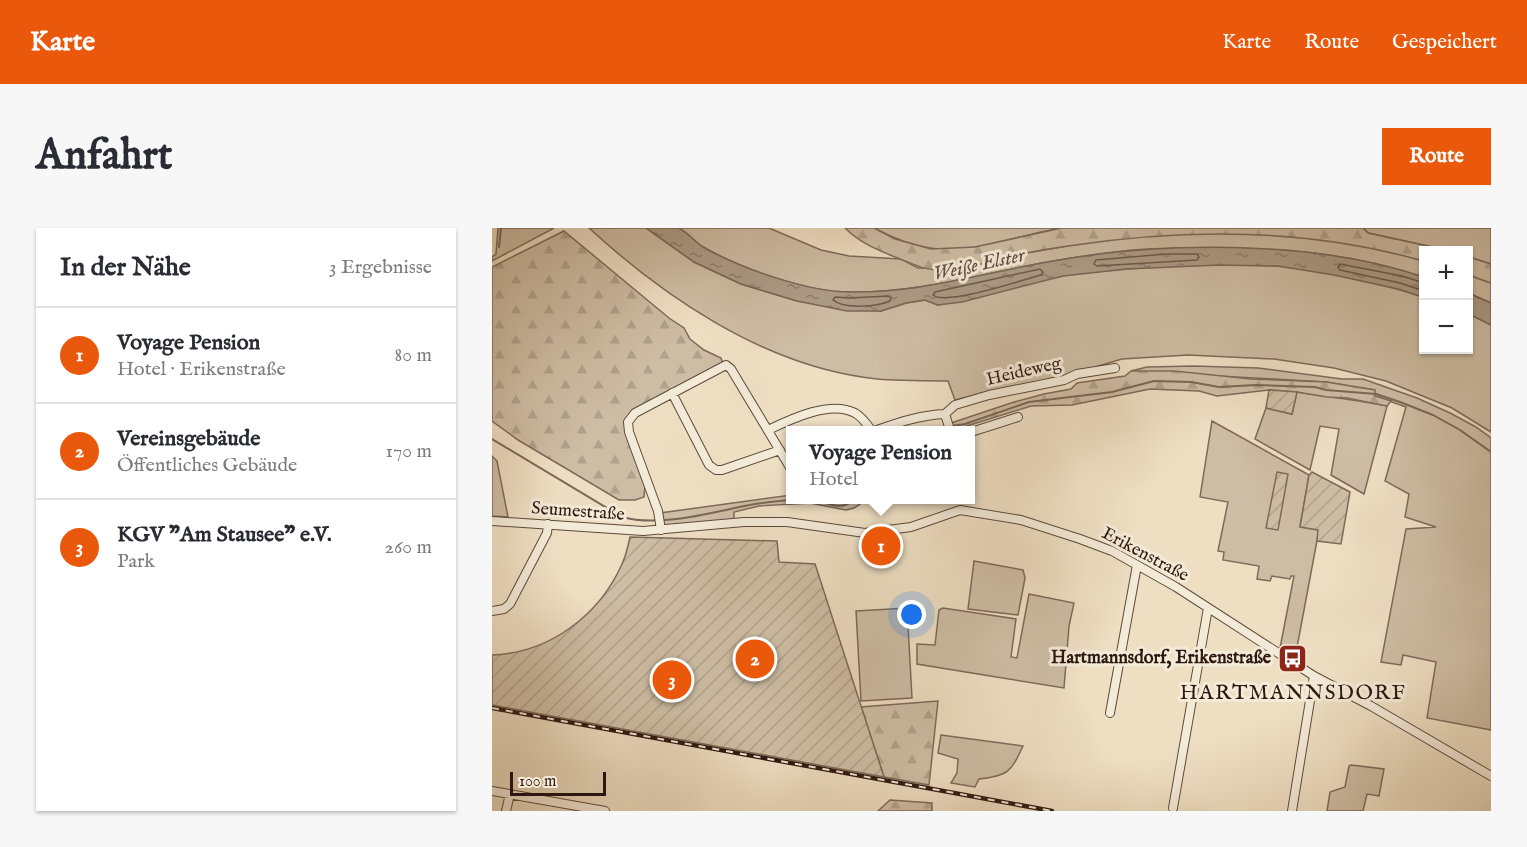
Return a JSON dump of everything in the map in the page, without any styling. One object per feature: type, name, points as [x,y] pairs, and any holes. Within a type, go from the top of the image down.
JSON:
[{"type":"street","points":[[660,523],[629,432],[628,422],[635,413],[726,366],[731,369],[786,460]]},
{"type":"street","name":"Heideweg","points":[[889,426],[928,415],[947,422],[955,405],[1064,380],[1077,374],[1115,368]]},
{"type":"street","points":[[672,393],[709,465],[716,470],[780,450]]},
{"type":"street","points":[[768,430],[795,418],[840,408],[860,416],[868,426]]},
{"type":"street","points":[[975,431],[1018,417]]},
{"type":"street","name":"Erikenstraße","points":[[744,522],[787,522],[865,533],[911,527],[960,506],[1034,523],[1112,551],[1176,587],[1314,676],[1371,706],[1491,776]]},
{"type":"street","name":"Seumestraße","points":[[492,521],[622,531],[660,523],[744,522]]},
{"type":"street","points":[[492,611],[504,609],[510,604],[547,533],[549,524]]},
{"type":"street","points":[[1110,713],[1137,565]]},
{"type":"street","points":[[1173,808],[1208,608]]},
{"type":"street","points":[[1293,811],[1314,676]]},
{"type":"street","points":[[492,791],[605,811]]},
{"type":"street","points":[[506,811],[510,794]]},
{"type":"green space","points":[[498,228],[554,228],[492,261],[492,257],[496,254]]},
{"type":"green space","points":[[589,228],[646,228],[694,262],[741,284],[797,301],[881,311],[925,300],[938,305],[1062,276],[1098,271],[1232,264],[1313,270],[1351,277],[1419,296],[1419,354],[1473,354],[1473,316],[1491,325],[1491,432],[1452,408],[1386,381],[1334,368],[1274,359],[1188,355],[1122,359],[1055,379],[955,400],[948,381],[862,377],[824,369],[787,357],[750,341],[681,301]]},
{"type":"green space","points":[[677,228],[769,228],[821,250],[849,256],[901,259],[918,268],[963,268],[1021,254],[1102,240],[1168,233],[1238,232],[1317,238],[1391,251],[1419,260],[1419,276],[1368,262],[1310,253],[1282,250],[1168,248],[1072,258],[898,290],[849,292],[814,288],[774,277],[736,263],[703,247]]},
{"type":"green space","points":[[845,228],[874,228],[895,239],[931,249],[975,247],[1062,228],[1363,228],[1368,233],[1428,246],[1419,246],[1419,260],[1336,242],[1292,237],[1247,234],[1158,236],[1068,246],[1010,256],[966,268],[939,270],[928,269],[878,250]]},
{"type":"green space","points":[[874,228],[1062,228],[979,246],[946,249],[908,243]]},
{"type":"green space","points":[[1363,228],[1491,228],[1491,264],[1473,258],[1473,246],[1428,246],[1368,233]]},
{"type":"green space","points":[[564,231],[684,328],[690,339],[704,350],[721,358],[723,364],[629,416],[645,486],[644,497],[635,500],[619,500],[518,440],[492,421],[492,267]]},
{"type":"green space","points":[[1473,258],[1491,264],[1491,283],[1473,276]]},
{"type":"green space","points":[[1473,277],[1491,283],[1491,303],[1473,295]]},
{"type":"green space","points":[[1147,367],[1258,368],[1342,379],[1363,379],[1417,398],[1450,413],[1491,438],[1491,730],[1427,718],[1436,662],[1403,655],[1401,665],[1381,662],[1406,529],[1436,527],[1405,517],[1409,494],[1385,481],[1406,407],[1375,396],[1374,390],[1326,382],[1131,371]]},
{"type":"green space","points":[[1131,371],[1174,371],[1251,379],[1326,382],[1375,390],[1375,396],[1391,401],[1387,406],[1297,392],[1269,390],[1217,396],[1199,391],[1150,389],[1072,405],[1031,406],[967,426],[952,426],[951,423],[1014,402],[1071,389],[1077,383],[1125,376]]},
{"type":"green space","points":[[1269,390],[1297,392],[1292,414],[1266,408]]},
{"type":"green space","points":[[1297,392],[1387,406],[1364,494],[1331,475],[1339,429],[1320,426],[1310,470],[1255,439],[1266,408],[1292,414]]},
{"type":"green space","points":[[1212,421],[1309,475],[1300,527],[1319,530],[1295,658],[1280,648],[1294,576],[1290,579],[1272,576],[1270,581],[1257,579],[1259,566],[1223,560],[1224,552],[1218,551],[1228,502],[1200,497]]},
{"type":"green space","points":[[492,456],[497,461],[508,517],[492,516]]},
{"type":"green space","points":[[1277,472],[1288,474],[1278,530],[1266,528]]},
{"type":"green space","points":[[1312,472],[1350,492],[1341,544],[1317,541],[1318,530],[1300,527],[1309,475]]},
{"type":"green space","points":[[786,496],[786,504],[793,504],[759,506],[734,512],[734,519],[667,527],[662,522],[660,513]]},
{"type":"green space","points":[[815,504],[860,504],[846,510]]},
{"type":"green space","points":[[630,537],[777,541],[779,562],[815,564],[884,777],[492,705],[492,655],[513,653],[552,639],[586,615],[612,583],[627,551]]},
{"type":"green space","points":[[974,561],[1023,570],[1025,578],[1018,615],[968,609]]},
{"type":"green space","points":[[1029,594],[1074,603],[1069,626],[1064,688],[917,664],[917,644],[935,645],[939,610],[943,608],[1016,619],[1011,657],[1017,658]]},
{"type":"green space","points":[[907,608],[912,698],[861,701],[856,611]]},
{"type":"green space","points":[[938,701],[929,785],[884,777],[861,707]]},
{"type":"green space","points":[[941,735],[1023,746],[1015,762],[1007,771],[979,779],[975,787],[951,783],[957,773],[958,759],[938,753]]},
{"type":"green space","points":[[1351,765],[1384,769],[1379,796],[1367,794],[1363,811],[1327,811],[1330,792],[1345,787]]},
{"type":"green space","points":[[890,800],[932,803],[932,811],[878,811]]},
{"type":"water","points":[[646,228],[678,228],[703,247],[736,263],[794,283],[833,291],[899,290],[1087,256],[1184,248],[1234,248],[1284,250],[1379,265],[1419,276],[1419,296],[1334,275],[1278,266],[1220,265],[1126,269],[1063,276],[962,302],[938,305],[925,300],[881,311],[847,311],[797,301],[741,284],[694,262]]},
{"type":"water","points":[[1473,295],[1491,303],[1491,325],[1473,316]]},
{"type":"waterway","points":[[499,247],[501,228]]},
{"type":"waterway","points":[[952,426],[965,424],[1029,402],[1112,392],[1154,381],[1191,382],[1219,387],[1256,385],[1315,387],[1376,394],[1400,402],[1433,415],[1460,430],[1491,452]]},
{"type":"waterway","points":[[492,439],[622,517],[637,520],[671,520],[786,501]]},
{"type":"waterway","points":[[829,504],[841,506],[848,504]]},
{"type":"railway","points":[[492,708],[1052,811]]},
{"type":"place","name":"Voyage Pension","points":[[881,546]]},
{"type":"place","name":"Hartmannsdorf, Erikenstraße","points":[[1292,658]]},
{"type":"place","name":"Vereinsgebäude","points":[[755,659]]},
{"type":"place","name":"KGV \"Am Stausee\" e.V.","points":[[672,680]]},
{"type":"district","name":"HARTMANNSDORF","points":[[1293,693]]},
{"type":"water label","name":"Weiße Elster","points":[[979,265]]}]
